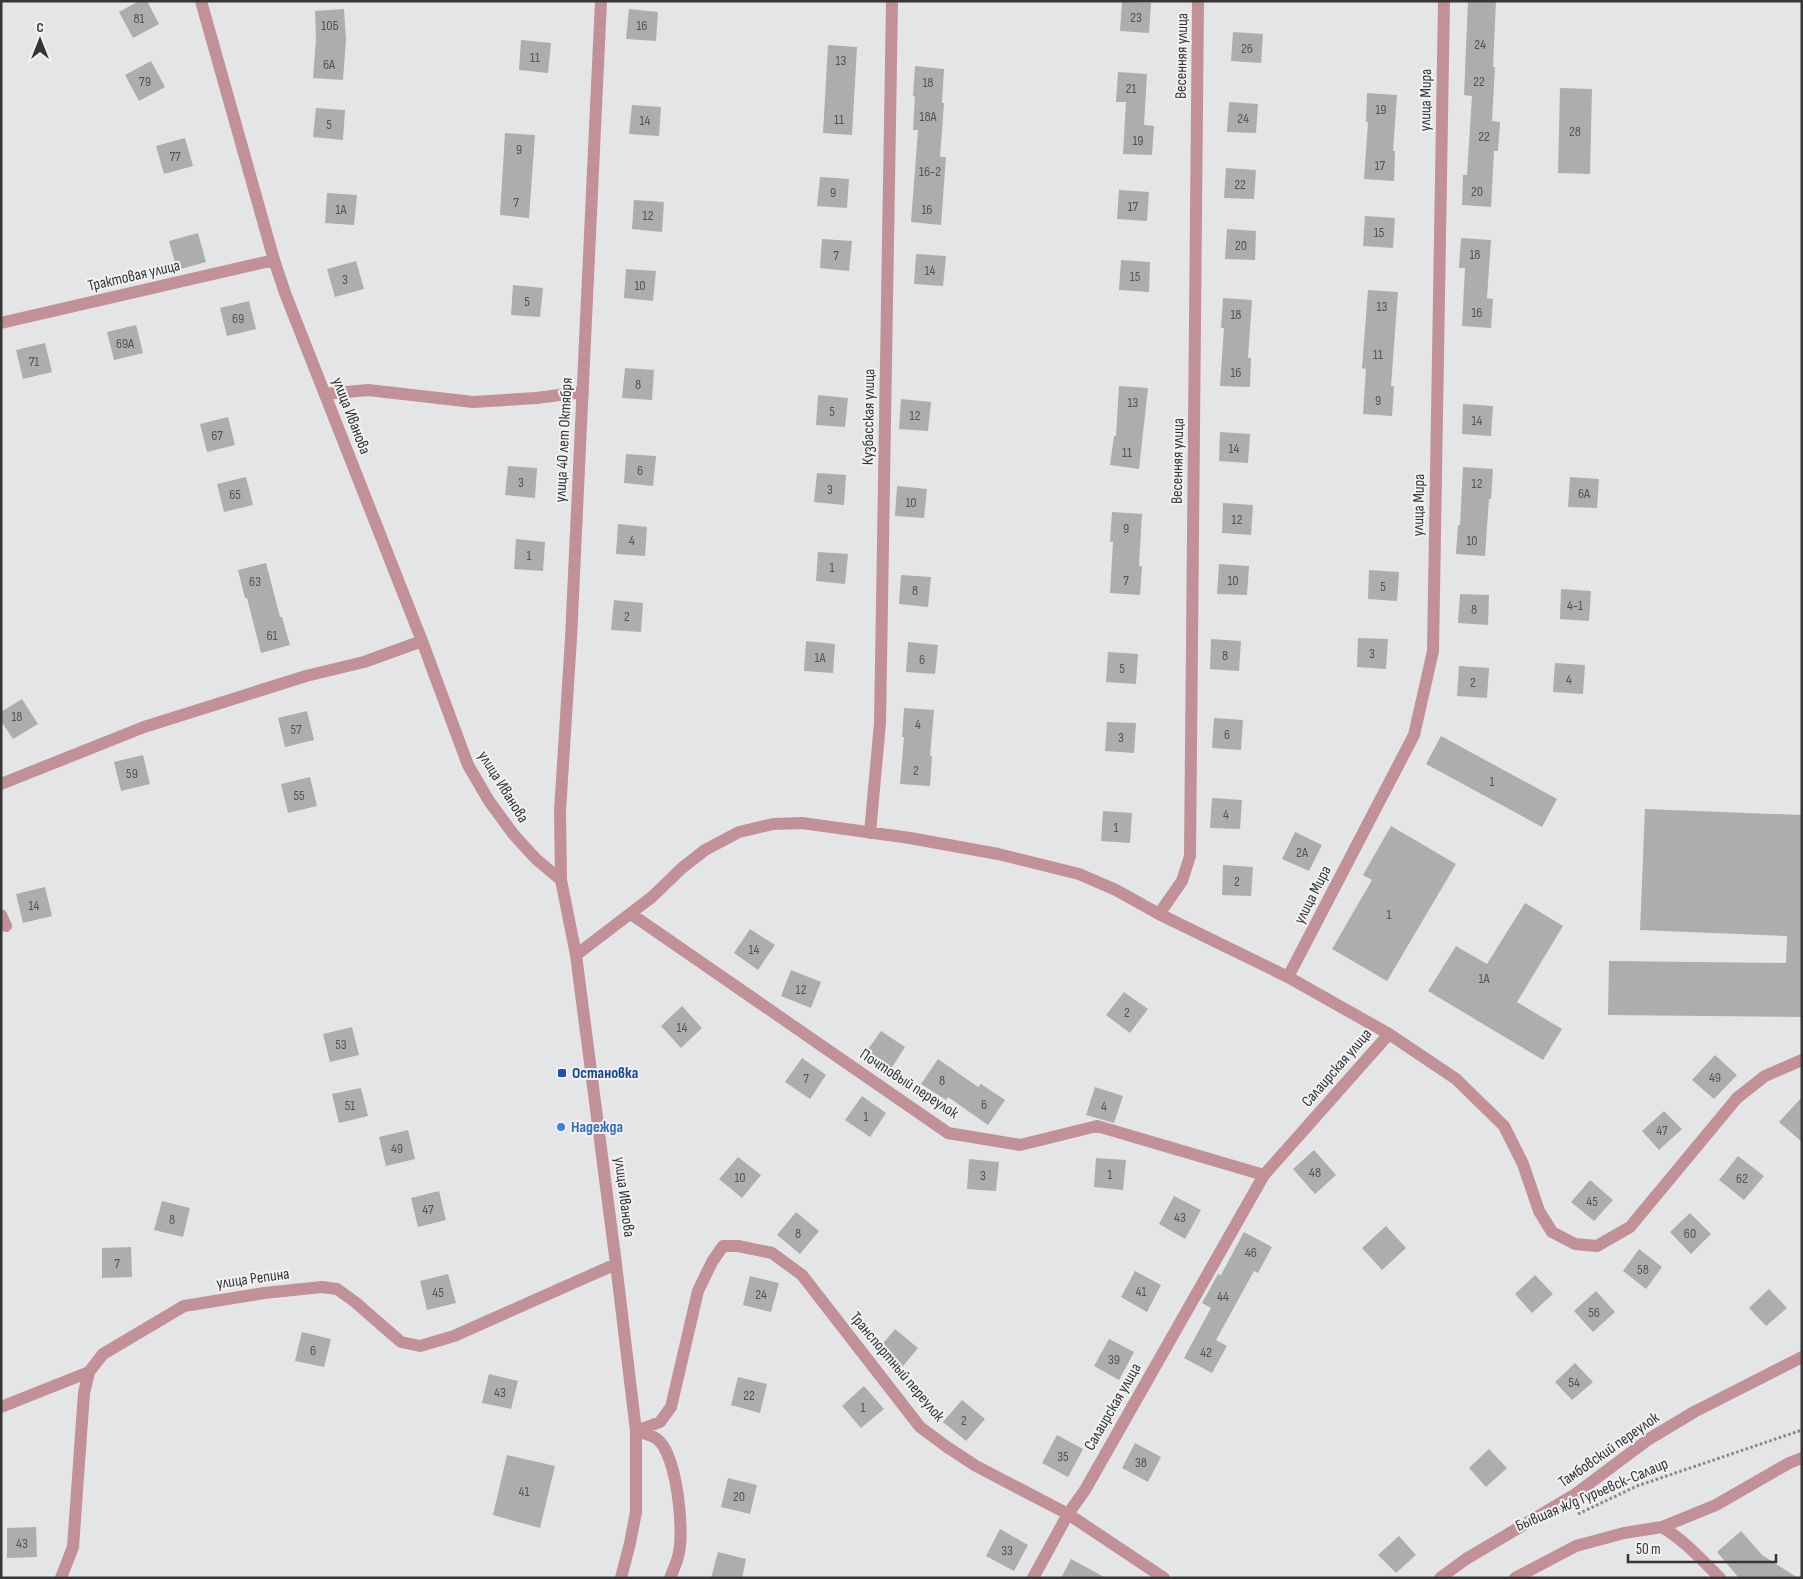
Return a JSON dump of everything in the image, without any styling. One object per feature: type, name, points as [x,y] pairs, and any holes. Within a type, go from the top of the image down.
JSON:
[{"type":"street","name":"улица Иванова","points":[[201,1],[274,260],[468,765],[489,801],[514,834],[536,859],[561,880],[576,955],[636,1431],[636,1512],[621,1578]]},
{"type":"street","name":"улица 40 лет Октября","points":[[561,880],[560,811],[571,638],[601,1]]},
{"type":"street","name":"Кузбасская улица","points":[[870,833],[880,723],[892,1]]},
{"type":"street","name":"Весенняя улица","points":[[1160,914],[1182,881],[1190,856],[1198,1]]},
{"type":"street","name":"улица Мира","points":[[1288,977],[1414,735],[1433,651],[1444,1]]},
{"type":"street","name":"Трактовая улица","points":[[1,323],[274,260]]},
{"type":"street","points":[[325,394],[368,390],[473,402],[536,398],[583,392]]},
{"type":"street","points":[[1,784],[144,727],[306,676],[364,662],[422,642]]},
{"type":"street","points":[[576,955],[652,897],[682,868],[705,850],[739,832],[773,824],[802,823],[910,838],[998,854],[1079,874],[1116,890],[1160,914],[1288,977],[1389,1034]]},
{"type":"street","name":"Почтовый переулок","points":[[631,914],[948,1133],[1020,1145],[1097,1126],[1264,1175]]},
{"type":"street","name":"Салаирская улица","points":[[1033,1578],[1264,1175],[1389,1034],[1456,1079],[1504,1126],[1523,1164],[1539,1211],[1552,1232],[1574,1244],[1597,1246],[1630,1227],[1737,1098],[1765,1076],[1802,1060]]},
{"type":"street","name":"Транспортный переулок","points":[[636,1431],[660,1422],[671,1407],[698,1290],[712,1262],[724,1246],[738,1246],[772,1253],[802,1275],[920,1427],[976,1466],[1068,1514],[1164,1578]]},
{"type":"street","name":"улица Репина","points":[[61,1578],[73,1547],[84,1393],[90,1372],[102,1354],[184,1306],[264,1293],[322,1287],[336,1289],[355,1302],[401,1342],[420,1346],[454,1336],[616,1264]]},
{"type":"street","name":"Тамбовский переулок","points":[[1440,1578],[1466,1559],[1574,1495],[1649,1439],[1694,1412],[1802,1357]]},
{"type":"street","points":[[1,1407],[90,1372]]},
{"type":"street","points":[[636,1431],[658,1440],[666,1451],[673,1472],[681,1512],[679,1552],[670,1578]]},
{"type":"street","points":[[1515,1578],[1576,1546],[1624,1533],[1662,1527],[1716,1505],[1789,1463],[1802,1458]]},
{"type":"street","points":[[1662,1527],[1689,1547],[1720,1578]]},
{"type":"path","name":"Бывшая ж/д Гурьевск-Салаир","points":[[1571,1517],[1637,1486],[1802,1430]]},
{"type":"building","points":[[139,1],[147,1],[159,24],[133,38],[119,12]]},
{"type":"building","points":[[1468,1],[1496,1],[1492,121],[1500,122],[1498,151],[1494,151],[1491,207],[1462,205],[1463,175],[1467,175],[1472,96],[1464,95]]},
{"type":"building","points":[[1122,2],[1151,3],[1149,33],[1120,31]]},
{"type":"building","points":[[344,9],[346,40],[343,80],[313,78],[316,39],[315,11]]},
{"type":"building","points":[[629,9],[658,12],[656,41],[626,39]]},
{"type":"building","points":[[1233,32],[1263,34],[1261,63],[1231,61]]},
{"type":"building","points":[[521,40],[551,43],[548,73],[519,70]]},
{"type":"building","points":[[828,45],[857,47],[852,135],[823,133]]},
{"type":"building","points":[[151,61],[165,87],[139,101],[125,75]]},
{"type":"building","points":[[915,66],[944,69],[942,103],[944,103],[940,157],[946,157],[941,225],[911,222],[918,130],[913,130]]},
{"type":"building","points":[[1118,72],[1147,74],[1144,125],[1154,126],[1152,155],[1123,154],[1126,102],[1116,102]]},
{"type":"building","points":[[1560,88],[1592,89],[1590,174],[1558,173]]},
{"type":"building","points":[[1367,93],[1397,95],[1393,151],[1395,151],[1394,181],[1364,179],[1368,122],[1366,122]]},
{"type":"building","points":[[1229,102],[1258,104],[1256,133],[1227,132]]},
{"type":"building","points":[[632,105],[661,107],[659,136],[629,134]]},
{"type":"building","points":[[316,108],[345,110],[343,140],[313,137]]},
{"type":"building","points":[[505,133],[535,135],[529,218],[500,215]]},
{"type":"building","points":[[185,138],[193,166],[164,174],[156,146]]},
{"type":"building","points":[[1226,168],[1256,170],[1254,199],[1224,198]]},
{"type":"building","points":[[820,177],[849,179],[847,208],[817,206]]},
{"type":"building","points":[[1119,190],[1149,192],[1147,221],[1117,219]]},
{"type":"building","points":[[327,193],[357,195],[354,225],[325,223]]},
{"type":"building","points":[[634,200],[664,202],[662,232],[632,229]]},
{"type":"building","points":[[1365,216],[1395,218],[1393,248],[1363,246]]},
{"type":"building","points":[[1227,229],[1256,231],[1255,260],[1225,259]]},
{"type":"building","points":[[198,233],[206,262],[177,270],[169,241]]},
{"type":"building","points":[[1461,238],[1491,240],[1487,298],[1493,299],[1491,328],[1462,326],[1465,268],[1459,268]]},
{"type":"building","points":[[822,239],[852,241],[849,271],[820,268]]},
{"type":"building","points":[[916,254],[946,256],[943,286],[914,284]]},
{"type":"building","points":[[1121,260],[1150,262],[1149,292],[1119,290]]},
{"type":"building","points":[[356,261],[364,289],[335,297],[327,269]]},
{"type":"building","points":[[626,269],[656,271],[653,301],[624,298]]},
{"type":"building","points":[[513,285],[543,288],[540,317],[511,315]]},
{"type":"building","points":[[1368,290],[1398,292],[1391,386],[1394,386],[1392,416],[1363,414],[1366,369],[1362,368]]},
{"type":"building","points":[[1223,298],[1252,300],[1248,358],[1251,358],[1250,387],[1220,386],[1224,328],[1221,328]]},
{"type":"building","points":[[249,301],[256,329],[227,336],[220,308]]},
{"type":"building","points":[[136,325],[143,353],[114,360],[107,332]]},
{"type":"building","points":[[45,343],[52,372],[23,379],[16,350]]},
{"type":"building","points":[[625,368],[654,370],[652,400],[622,398]]},
{"type":"building","points":[[1119,386],[1148,388],[1139,469],[1110,465],[1114,436],[1116,436]]},
{"type":"building","points":[[818,395],[848,398],[845,427],[816,425]]},
{"type":"building","points":[[901,399],[931,402],[928,431],[899,429]]},
{"type":"building","points":[[1463,404],[1493,406],[1491,436],[1462,434]]},
{"type":"building","points":[[228,417],[235,445],[207,452],[200,424]]},
{"type":"building","points":[[1220,432],[1250,434],[1248,463],[1219,461]]},
{"type":"building","points":[[626,454],[656,456],[653,486],[624,483]]},
{"type":"building","points":[[508,466],[537,468],[535,498],[505,495]]},
{"type":"building","points":[[1463,467],[1493,469],[1485,556],[1456,554],[1458,525],[1460,525]]},
{"type":"building","points":[[817,473],[846,475],[844,505],[814,502]]},
{"type":"building","points":[[246,477],[253,505],[224,512],[217,484]]},
{"type":"building","points":[[1570,477],[1599,479],[1597,508],[1568,507]]},
{"type":"building","points":[[897,486],[927,489],[924,518],[895,516]]},
{"type":"building","points":[[1223,503],[1253,505],[1251,535],[1222,533]]},
{"type":"building","points":[[1112,512],[1142,514],[1139,566],[1142,566],[1140,595],[1110,593],[1113,542],[1110,542]]},
{"type":"building","points":[[618,524],[647,527],[645,556],[616,554]]},
{"type":"building","points":[[516,539],[545,542],[543,571],[514,569]]},
{"type":"building","points":[[818,552],[848,554],[845,584],[816,581]]},
{"type":"building","points":[[266,563],[280,617],[282,617],[290,645],[261,653],[238,570]]},
{"type":"building","points":[[1219,564],[1249,566],[1247,595],[1217,594]]},
{"type":"building","points":[[1369,570],[1399,572],[1397,601],[1368,599]]},
{"type":"building","points":[[901,575],[931,577],[928,607],[899,604]]},
{"type":"building","points":[[1561,589],[1591,591],[1589,621],[1560,619]]},
{"type":"building","points":[[1460,594],[1489,595],[1488,625],[1458,623]]},
{"type":"building","points":[[614,600],[643,603],[641,632],[611,630]]},
{"type":"building","points":[[1358,638],[1388,639],[1386,669],[1357,667]]},
{"type":"building","points":[[1211,639],[1241,641],[1239,671],[1210,669]]},
{"type":"building","points":[[806,641],[835,644],[833,673],[804,671]]},
{"type":"building","points":[[908,642],[938,645],[935,674],[906,672]]},
{"type":"building","points":[[1108,652],[1138,654],[1136,684],[1106,682]]},
{"type":"building","points":[[1555,663],[1585,665],[1583,694],[1553,692]]},
{"type":"building","points":[[1459,666],[1489,668],[1487,698],[1457,696]]},
{"type":"building","points":[[22,699],[38,724],[13,739],[1,721],[1,712]]},
{"type":"building","points":[[904,708],[934,710],[930,756],[932,756],[930,786],[900,784],[904,737],[902,737]]},
{"type":"building","points":[[307,711],[314,740],[285,747],[278,718]]},
{"type":"building","points":[[1214,718],[1243,720],[1241,750],[1212,748]]},
{"type":"building","points":[[1107,722],[1136,723],[1134,753],[1105,751]]},
{"type":"building","points":[[1441,736],[1557,799],[1542,827],[1426,764]]},
{"type":"building","points":[[143,755],[150,784],[121,791],[114,762]]},
{"type":"building","points":[[310,777],[317,806],[288,813],[281,784]]},
{"type":"building","points":[[1212,798],[1242,800],[1240,829],[1210,828]]},
{"type":"building","points":[[1645,809],[1802,815],[1802,1017],[1608,1015],[1609,961],[1786,963],[1787,936],[1640,930]]},
{"type":"building","points":[[1103,811],[1132,813],[1130,843],[1101,841]]},
{"type":"building","points":[[1391,826],[1456,864],[1387,981],[1332,949],[1372,880],[1363,875]]},
{"type":"building","points":[[1295,832],[1322,845],[1309,871],[1282,859]]},
{"type":"building","points":[[1223,865],[1253,867],[1251,896],[1222,895]]},
{"type":"building","points":[[45,887],[52,916],[23,923],[16,894]]},
{"type":"building","points":[[1525,903],[1563,926],[1517,1002],[1562,1029],[1543,1060],[1428,991],[1456,946],[1487,964]]},
{"type":"building","points":[[750,929],[775,945],[758,970],[734,953]]},
{"type":"building","points":[[791,970],[821,982],[811,1008],[781,996]]},
{"type":"building","points":[[1124,992],[1148,1009],[1130,1033],[1106,1015]]},
{"type":"building","points":[[682,1006],[702,1028],[681,1048],[661,1026]]},
{"type":"building","points":[[352,1027],[359,1055],[330,1062],[323,1034]]},
{"type":"building","points":[[881,1031],[905,1047],[889,1072],[864,1055]]},
{"type":"building","points":[[1715,1055],[1737,1075],[1714,1099],[1692,1080]]},
{"type":"building","points":[[802,1058],[826,1075],[810,1099],[785,1082]]},
{"type":"building","points":[[938,1059],[978,1087],[981,1084],[1005,1100],[988,1125],[948,1097],[946,1100],[921,1084]]},
{"type":"building","points":[[1095,1087],[1123,1096],[1114,1123],[1086,1115]]},
{"type":"building","points":[[361,1088],[368,1116],[339,1123],[332,1094]]},
{"type":"building","points":[[862,1096],[886,1113],[870,1137],[845,1120]]},
{"type":"building","points":[[1802,1097],[1802,1142],[1779,1122]]},
{"type":"building","points":[[1664,1111],[1682,1129],[1659,1150],[1642,1131]]},
{"type":"building","points":[[408,1130],[415,1159],[386,1166],[379,1137]]},
{"type":"building","points":[[1314,1150],[1336,1175],[1315,1194],[1293,1169]]},
{"type":"building","points":[[1738,1156],[1764,1176],[1744,1200],[1719,1180]]},
{"type":"building","points":[[738,1157],[761,1175],[742,1198],[719,1179]]},
{"type":"building","points":[[1096,1158],[1126,1160],[1123,1190],[1094,1187]]},
{"type":"building","points":[[969,1159],[999,1162],[996,1191],[967,1189]]},
{"type":"building","points":[[1590,1180],[1613,1200],[1594,1221],[1571,1202]]},
{"type":"building","points":[[439,1191],[446,1220],[418,1227],[411,1198]]},
{"type":"building","points":[[1174,1196],[1201,1210],[1185,1239],[1159,1224]]},
{"type":"building","points":[[162,1201],[190,1208],[183,1237],[154,1230]]},
{"type":"building","points":[[796,1212],[819,1231],[800,1254],[777,1235]]},
{"type":"building","points":[[1690,1213],[1711,1234],[1691,1254],[1670,1232]]},
{"type":"building","points":[[1386,1226],[1406,1248],[1382,1270],[1362,1248]]},
{"type":"building","points":[[1244,1232],[1272,1247],[1258,1273],[1254,1271],[1216,1340],[1227,1346],[1212,1373],[1184,1358],[1211,1308],[1202,1303],[1218,1274],[1221,1275]]},
{"type":"building","points":[[131,1247],[132,1277],[102,1278],[102,1248]]},
{"type":"building","points":[[1639,1249],[1662,1267],[1646,1289],[1623,1271]]},
{"type":"building","points":[[1135,1271],[1161,1285],[1147,1312],[1121,1297]]},
{"type":"building","points":[[448,1274],[456,1303],[427,1310],[420,1281]]},
{"type":"building","points":[[1535,1275],[1553,1294],[1532,1313],[1515,1294]]},
{"type":"building","points":[[750,1276],[779,1283],[771,1312],[743,1305]]},
{"type":"building","points":[[1769,1289],[1787,1308],[1766,1326],[1749,1308]]},
{"type":"building","points":[[1596,1291],[1615,1312],[1593,1332],[1574,1311]]},
{"type":"building","points":[[895,1329],[918,1348],[899,1371],[876,1352]]},
{"type":"building","points":[[302,1332],[331,1339],[324,1367],[295,1361]]},
{"type":"building","points":[[1109,1339],[1134,1352],[1119,1380],[1094,1366]]},
{"type":"building","points":[[1575,1363],[1593,1382],[1572,1400],[1555,1382]]},
{"type":"building","points":[[489,1374],[518,1381],[511,1409],[482,1403]]},
{"type":"building","points":[[738,1377],[767,1384],[760,1413],[731,1405]]},
{"type":"building","points":[[864,1386],[884,1409],[861,1428],[842,1406]]},
{"type":"building","points":[[962,1400],[985,1419],[966,1441],[943,1422]]},
{"type":"building","points":[[1057,1435],[1083,1449],[1068,1477],[1042,1463]]},
{"type":"building","points":[[1135,1443],[1161,1457],[1148,1482],[1122,1468]]},
{"type":"building","points":[[1489,1449],[1507,1468],[1486,1487],[1469,1468]]},
{"type":"building","points":[[507,1455],[555,1466],[540,1528],[493,1515]]},
{"type":"building","points":[[728,1478],[757,1485],[750,1514],[721,1507]]},
{"type":"building","points":[[36,1527],[37,1557],[7,1558],[7,1528]]},
{"type":"building","points":[[1000,1529],[1028,1545],[1014,1571],[986,1556]]},
{"type":"building","points":[[1741,1531],[1762,1555],[1798,1578],[1739,1578],[1717,1552]]},
{"type":"building","points":[[1399,1536],[1416,1555],[1396,1573],[1378,1555]]},
{"type":"building","points":[[718,1552],[746,1559],[742,1578],[711,1578]]},
{"type":"building","points":[[1071,1559],[1106,1578],[1061,1578]]},
{"type":"place","name":"Остановка","points":[[562,1073]]},
{"type":"place","name":"Надежда","points":[[561,1127]]}]
